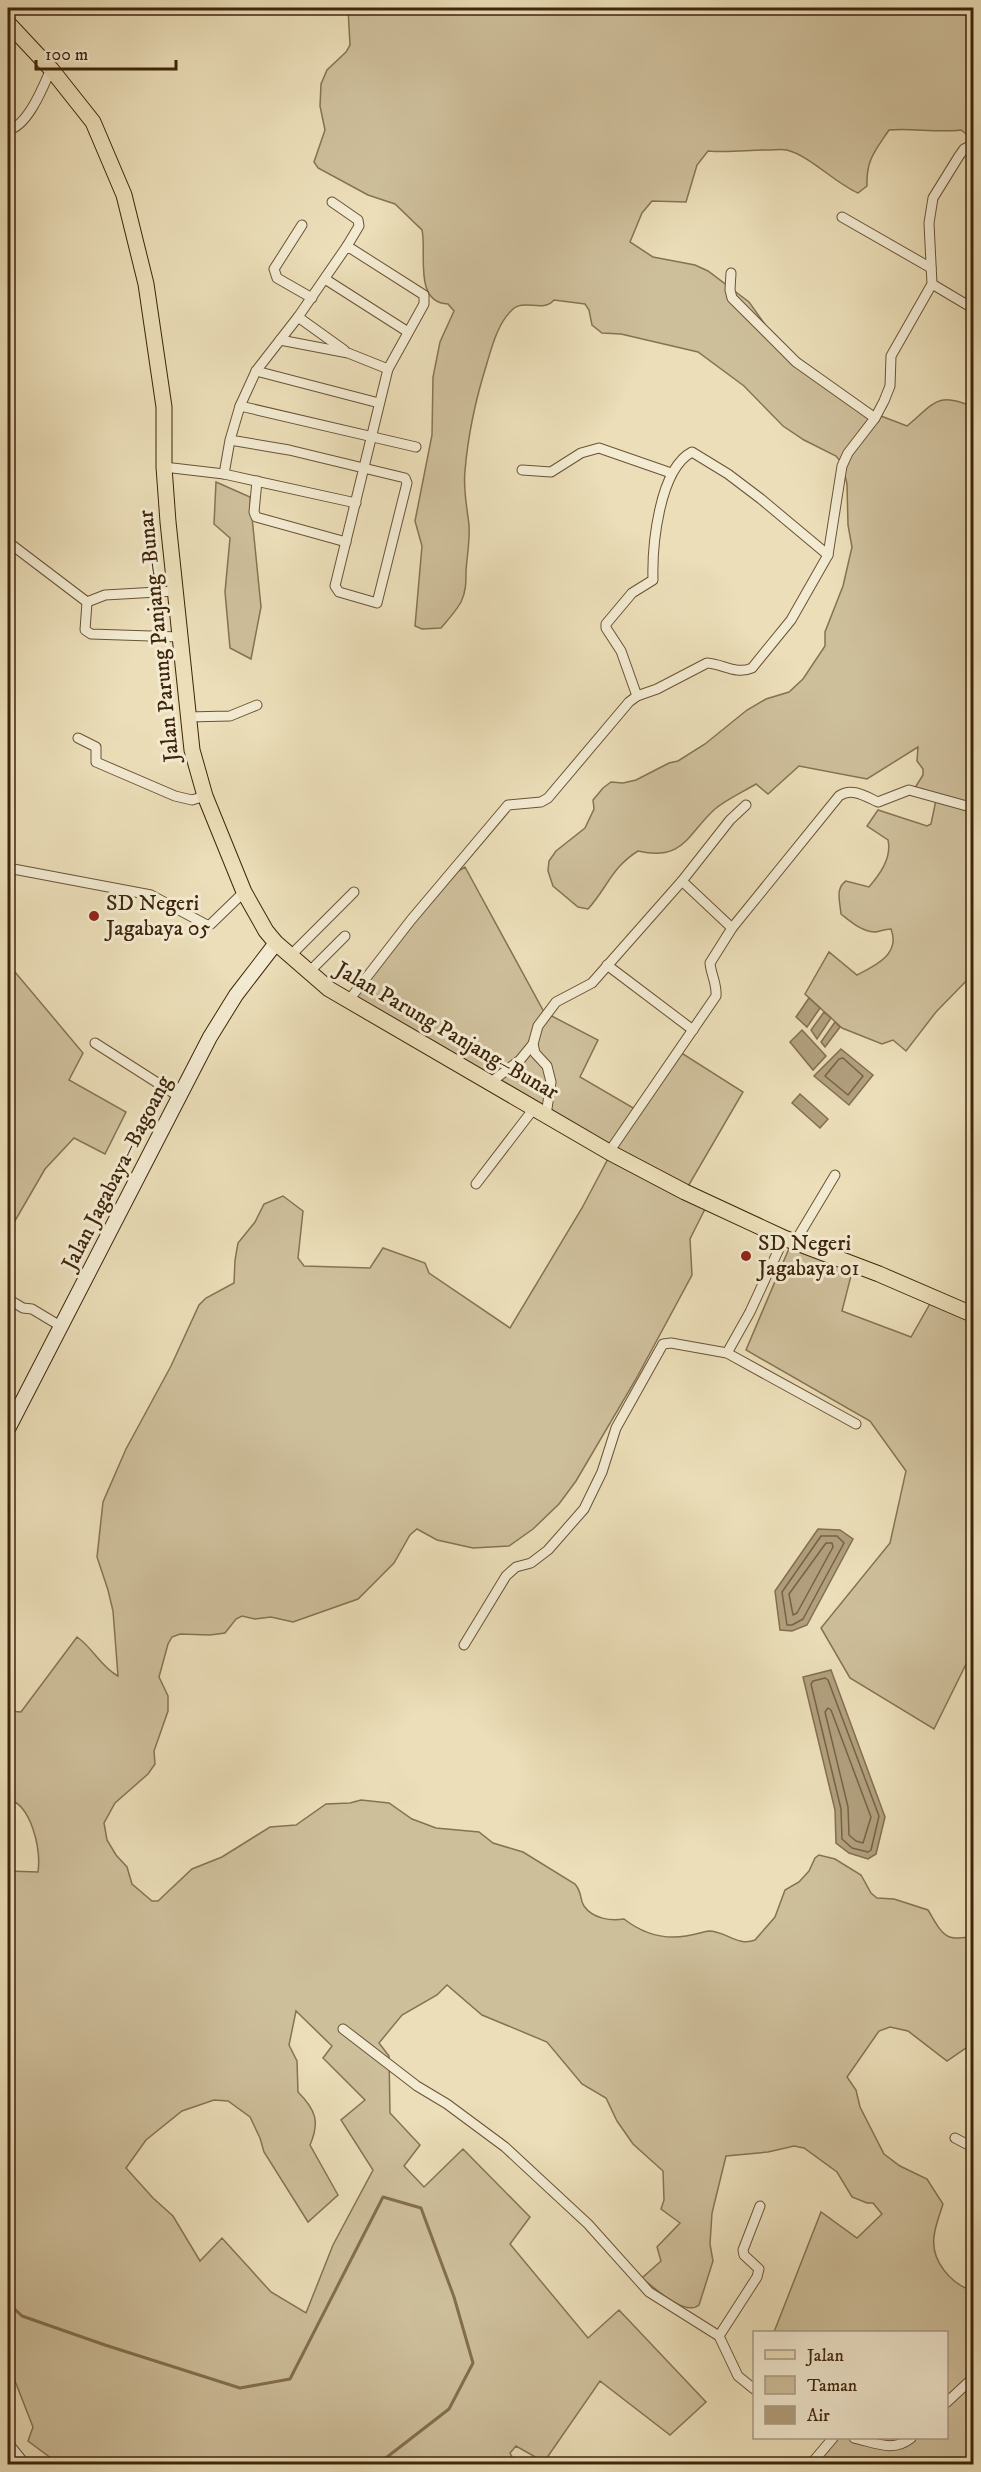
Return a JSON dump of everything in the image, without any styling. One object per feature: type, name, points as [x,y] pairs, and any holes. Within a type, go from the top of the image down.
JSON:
[{"type":"main road","name":"Jalan Parung Panjang–Bunar","points":[[8,23],[51,69],[93,122],[124,195],[139,253],[154,333],[164,407],[164,467],[175,591],[187,717],[197,773],[244,892],[266,931],[320,983],[609,1152],[685,1192],[790,1240],[879,1274],[974,1315]]},
{"type":"street","points":[[8,130],[19,126],[35,102],[51,69]]},
{"type":"street","points":[[349,1000],[411,920],[508,805],[541,802],[548,798],[629,702],[637,696],[657,689],[707,663],[745,672],[753,668],[791,620],[828,555],[842,466],[848,453],[875,418],[890,386],[891,356],[932,284],[929,223],[933,198],[964,149],[974,144]]},
{"type":"street","points":[[224,474],[230,440],[240,406],[256,371],[312,298],[359,226],[358,220],[332,202]]},
{"type":"street","points":[[842,217],[931,268]]},
{"type":"street","points":[[302,225],[274,269],[277,278],[312,298]]},
{"type":"street","points":[[230,440],[364,467],[401,476],[407,483],[376,604],[336,590],[346,542],[356,503],[364,467],[372,436],[379,403],[388,369],[424,304],[424,295],[346,246]]},
{"type":"street","points":[[731,273],[732,298],[773,341],[815,377],[875,418]]},
{"type":"street","points":[[325,279],[408,332]]},
{"type":"street","points":[[932,284],[974,309]]},
{"type":"street","points":[[298,317],[348,353]]},
{"type":"street","points":[[280,340],[348,353],[388,369]]},
{"type":"street","points":[[256,371],[379,403]]},
{"type":"street","points":[[240,406],[416,447]]},
{"type":"street","points":[[522,470],[551,472],[581,453],[599,448],[671,474]]},
{"type":"street","points":[[637,696],[621,651],[606,628],[606,624],[632,593],[653,580],[652,561],[664,492],[671,474],[684,456],[692,452],[728,474],[828,555]]},
{"type":"street","points":[[164,467],[224,474],[356,503]]},
{"type":"street","points":[[257,481],[254,512],[256,517],[346,542]]},
{"type":"street","points":[[8,542],[87,602]]},
{"type":"street","points":[[87,602],[105,595],[175,591]]},
{"type":"street","points":[[87,602],[85,630],[91,634],[180,638]]},
{"type":"street","points":[[187,717],[230,716],[256,705]]},
{"type":"street","points":[[78,738],[96,747],[96,762],[176,796],[192,800],[205,796]]},
{"type":"street","points":[[609,1152],[716,996],[717,985],[710,963],[732,928],[839,796],[845,791],[850,791],[878,802],[909,790],[915,790],[974,808]]},
{"type":"street","points":[[491,1083],[520,1060],[533,1044],[538,1026],[556,1002],[592,983],[681,881],[730,820],[747,805]]},
{"type":"street","points":[[8,872],[151,895],[207,925],[244,892]]},
{"type":"street","points":[[681,881],[732,928]]},
{"type":"street","points":[[290,956],[354,892]]},
{"type":"street","points":[[308,973],[345,936]]},
{"type":"street","name":"Jalan Jagabaya–Bagoang","points":[[8,1429],[178,1096],[236,994],[276,943]]},
{"type":"street","points":[[607,966],[693,1030]]},
{"type":"street","points":[[95,1043],[178,1096]]},
{"type":"street","points":[[476,1184],[540,1111],[551,1082],[546,1066],[535,1053],[533,1044]]},
{"type":"street","points":[[727,1353],[790,1240],[835,1175]]},
{"type":"street","points":[[8,1299],[23,1308],[32,1309],[62,1327]]},
{"type":"street","points":[[464,1645],[506,1576],[516,1567],[531,1563],[548,1550],[584,1509],[602,1472],[616,1428],[663,1344],[671,1343],[727,1353],[856,1424]]},
{"type":"street","points":[[343,2029],[417,2086],[447,2104],[505,2147],[588,2224],[649,2292],[719,2336],[738,2376],[753,2388]]},
{"type":"street","points":[[955,2138],[974,2148]]},
{"type":"street","points":[[719,2336],[757,2277],[759,2269],[744,2255],[743,2250],[760,2206]]},
{"type":"street","points":[[948,2401],[974,2377]]},
{"type":"street","points":[[811,2464],[827,2439]]},
{"type":"street","points":[[858,2439],[887,2447],[898,2445],[909,2439]]},
{"type":"street","points":[[8,2443],[25,2464]]},
{"type":"green space","points":[[348,8],[973,8],[973,139],[961,130],[889,130],[870,162],[867,186],[858,193],[805,158],[787,150],[708,151],[697,165],[686,202],[652,201],[642,213],[630,242],[653,257],[695,265],[708,271],[749,302],[774,337],[796,356],[855,400],[881,416],[907,426],[937,402],[951,400],[973,407],[973,974],[936,1012],[906,1051],[893,1040],[882,1044],[842,1028],[805,994],[829,952],[857,975],[885,958],[889,952],[893,938],[891,929],[871,932],[853,923],[841,914],[839,891],[846,881],[869,887],[887,859],[888,840],[867,826],[878,810],[927,826],[931,824],[936,800],[913,791],[923,775],[923,769],[917,761],[918,747],[867,779],[799,766],[768,794],[756,784],[715,809],[684,843],[675,849],[653,853],[638,851],[629,857],[588,909],[578,907],[553,886],[548,871],[549,861],[556,851],[585,828],[594,809],[593,800],[603,788],[611,782],[623,783],[636,780],[669,763],[678,761],[705,744],[747,710],[766,699],[789,692],[803,679],[825,646],[825,632],[843,586],[852,547],[848,525],[847,484],[842,463],[836,456],[804,440],[783,426],[744,386],[698,352],[621,334],[602,333],[592,325],[589,310],[585,304],[554,300],[544,305],[522,305],[507,315],[493,342],[470,430],[465,478],[469,543],[464,594],[457,609],[441,628],[422,629],[415,626],[422,546],[415,521],[432,435],[433,377],[440,342],[454,311],[448,304],[437,301],[430,295],[426,286],[422,230],[395,204],[368,195],[318,168],[314,162],[325,130],[320,106],[321,84],[327,70],[350,45]]},
{"type":"green space","points":[[216,482],[250,497],[261,607],[251,659],[230,648],[225,592],[230,538],[214,524]]},
{"type":"green space","points":[[465,867],[544,1012],[598,1040],[580,1077],[640,1112],[680,1052],[743,1092],[683,1195],[705,1209],[690,1239],[692,1275],[636,1379],[576,1481],[559,1504],[533,1529],[509,1546],[473,1548],[437,1540],[417,1529],[410,1535],[394,1563],[358,1599],[293,1622],[271,1617],[255,1619],[242,1616],[236,1619],[225,1633],[180,1634],[172,1637],[159,1677],[168,1696],[168,1711],[154,1751],[155,1764],[148,1774],[115,1803],[104,1823],[107,1840],[127,1867],[132,1884],[152,1901],[158,1901],[192,1869],[222,1857],[270,1827],[296,1825],[326,1804],[361,1800],[389,1803],[412,1819],[436,1828],[479,1832],[493,1843],[523,1852],[575,1884],[584,1906],[592,1914],[614,1920],[624,1919],[645,1932],[661,1936],[689,1936],[709,1931],[743,1942],[755,1940],[775,1917],[785,1890],[799,1882],[819,1855],[835,1859],[861,1875],[871,1893],[877,1898],[894,1899],[928,1910],[941,1930],[950,1937],[973,1936],[973,2043],[947,2061],[908,2031],[890,2027],[879,2031],[847,2077],[856,2090],[860,2107],[884,2154],[900,2166],[927,2179],[943,2204],[936,2224],[934,2246],[936,2255],[950,2277],[973,2291],[973,2464],[811,2464],[829,2439],[948,2439],[948,2331],[774,2331],[821,2212],[857,2238],[882,2214],[873,2203],[852,2197],[837,2172],[804,2148],[794,2146],[768,2152],[726,2156],[712,2213],[710,2244],[713,2261],[699,2305],[693,2308],[686,2307],[670,2300],[642,2278],[661,2261],[657,2247],[680,2223],[661,2209],[664,2200],[663,2171],[633,2144],[617,2121],[606,2098],[582,2084],[547,2042],[482,2015],[447,1985],[437,1995],[402,2015],[379,2043],[389,2056],[390,2113],[420,2145],[404,2166],[424,2187],[463,2149],[530,2217],[510,2244],[588,2338],[619,2310],[706,2402],[670,2435],[600,2381],[544,2462],[516,2446],[510,2453],[516,2464],[59,2464],[28,2441],[33,2427],[8,2363],[8,1871],[38,1872],[39,1863],[36,1841],[29,1819],[16,1803],[8,1799],[8,1711],[21,1712],[77,1637],[118,1676],[113,1611],[97,1557],[103,1502],[126,1449],[171,1366],[199,1305],[206,1298],[234,1283],[238,1243],[255,1222],[264,1204],[283,1196],[303,1211],[298,1258],[304,1266],[370,1268],[383,1248],[425,1263],[429,1273],[510,1328],[582,1208],[611,1153],[351,1003],[448,877]],"holes":[[[296,2011],[332,2046],[323,2058],[365,2100],[341,2120],[373,2170],[333,2245],[306,2313],[271,2292],[222,2238],[200,2261],[173,2216],[126,2168],[146,2140],[182,2111],[214,2100],[228,2101],[250,2117],[264,2152],[308,2222],[338,2195],[310,2145],[315,2130],[314,2117],[309,2105],[298,2092],[297,2061],[289,2045]]]},
{"type":"green space","points":[[8,969],[15,972],[83,1053],[69,1080],[126,1112],[105,1154],[74,1138],[45,1169],[8,1233]]},
{"type":"green space","points":[[793,1239],[855,1260],[842,1311],[911,1337],[935,1295],[973,1315],[974,1581],[968,1591],[973,1595],[973,1650],[934,1729],[850,1678],[821,1628],[890,1543],[906,1471],[870,1421],[746,1350]]},
{"type":"water","points":[[809,998],[820,1008],[807,1027],[796,1017]]},
{"type":"water","points":[[824,1012],[831,1018],[817,1039],[811,1030]]},
{"type":"water","points":[[835,1022],[840,1027],[825,1047],[821,1042]]},
{"type":"water","points":[[802,1030],[826,1056],[813,1070],[790,1042]]},
{"type":"water","points":[[841,1049],[873,1075],[849,1105],[814,1076]]},
{"type":"water","points":[[800,1094],[828,1119],[820,1128],[792,1103]]},
{"type":"water","points":[[818,1529],[840,1530],[853,1539],[807,1625],[792,1631],[780,1630],[775,1591]]},
{"type":"water","points":[[831,1670],[885,1817],[876,1854],[868,1859],[849,1853],[836,1843],[835,1810],[803,1677]]},
{"type":"waterway","points":[[8,2303],[22,2316],[240,2388],[290,2379],[383,2197],[421,2208],[454,2297],[473,2363],[449,2409],[378,2464]]},
{"type":"place","name":"SD Negeri Jagabaya 05","points":[[94,916]]},
{"type":"place","name":"SD Negeri Jagabaya 01","points":[[746,1256]]}]
